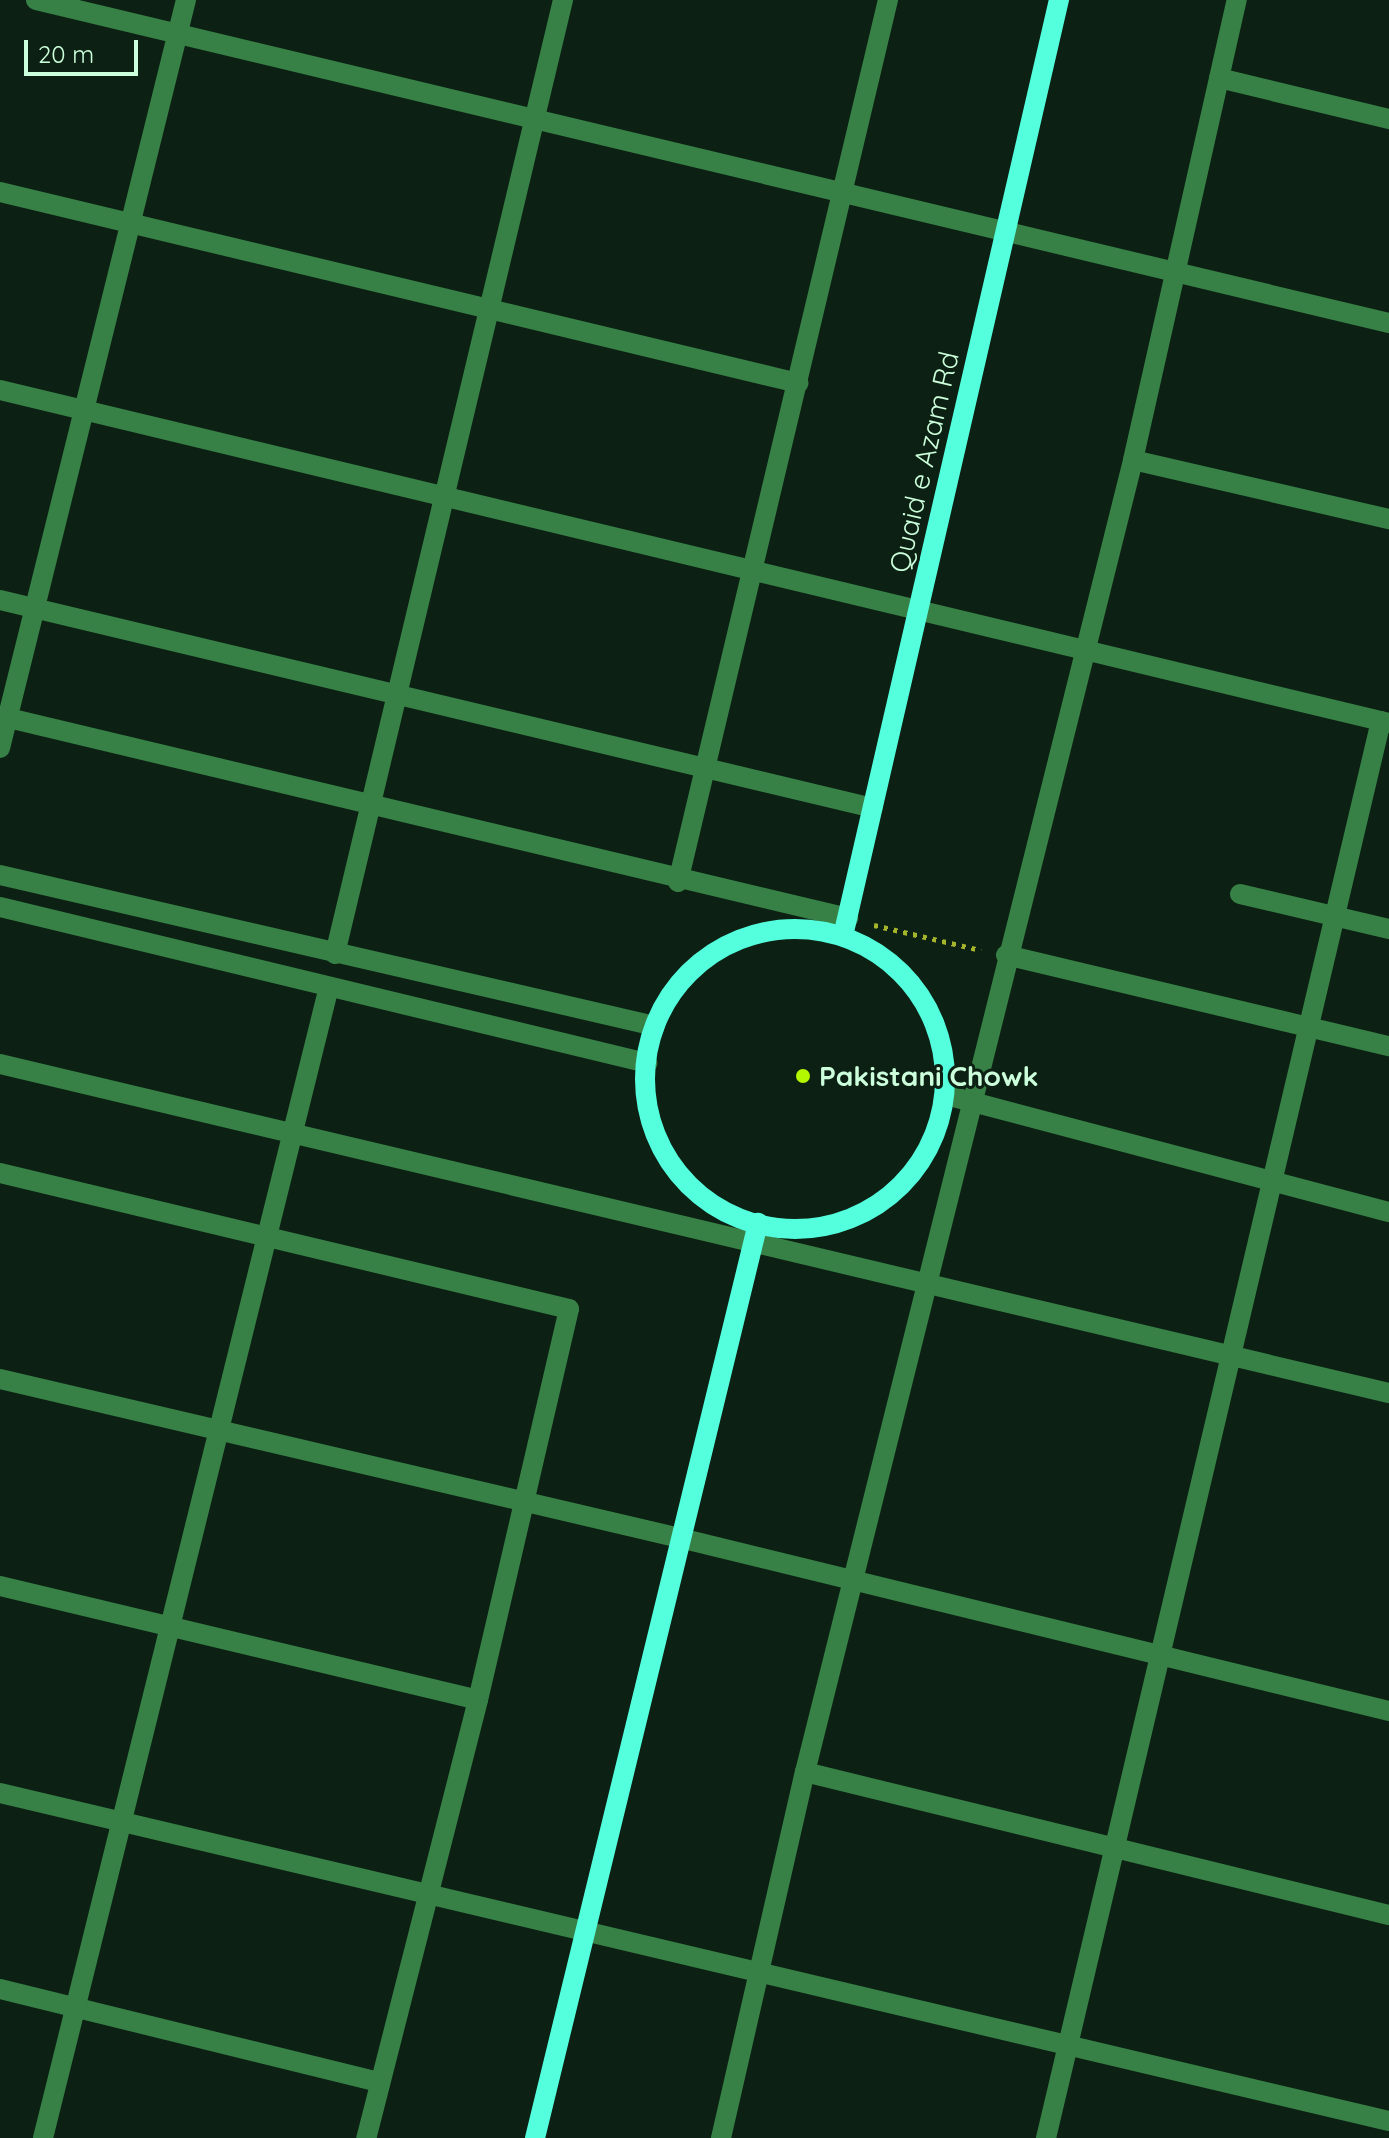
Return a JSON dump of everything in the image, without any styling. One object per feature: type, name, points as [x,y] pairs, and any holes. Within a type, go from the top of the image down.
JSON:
[{"type":"main road","name":"Quaid e Azam Rd","points":[[845,927],[1059,0]]},
{"type":"main road","points":[[845,927],[888,960],[923,998],[942,1045],[946,1095],[932,1143],[903,1184],[862,1214],[815,1229],[758,1223],[719,1209],[681,1177],[655,1136],[644,1088],[655,1026],[669,995],[703,959],[747,937],[795,928],[845,927]]},
{"type":"main road","points":[[535,2138],[758,1223]]},
{"type":"street","points":[[36,0],[1389,323]]},
{"type":"street","points":[[0,748],[4,717],[35,608],[186,0]]},
{"type":"street","points":[[335,954],[563,0]]},
{"type":"street","points":[[678,882],[888,0]]},
{"type":"street","points":[[721,2138],[805,1772],[855,1583],[1006,955],[1133,460],[1237,0]]},
{"type":"street","points":[[1219,78],[1389,119]]},
{"type":"street","points":[[0,192],[798,383]]},
{"type":"street","points":[[0,390],[1385,722],[1336,916],[1046,2138]]},
{"type":"street","points":[[1133,460],[1389,519]]},
{"type":"street","points":[[0,600],[873,808]]},
{"type":"street","points":[[4,717],[678,882],[845,927]]},
{"type":"street","points":[[0,875],[655,1026]]},
{"type":"street","points":[[1240,894],[1389,929]]},
{"type":"street","points":[[0,907],[647,1063]]},
{"type":"street","points":[[1006,955],[1389,1046]]},
{"type":"street","points":[[43,2138],[329,987]]},
{"type":"street","points":[[0,1064],[753,1246],[1389,1393]]},
{"type":"street","points":[[946,1095],[1389,1212]]},
{"type":"street","points":[[0,1173],[569,1309],[478,1700],[366,2138]]},
{"type":"street","points":[[0,1379],[524,1504],[680,1538],[1389,1711]]},
{"type":"street","points":[[0,1586],[478,1700]]},
{"type":"street","points":[[805,1772],[1389,1915]]},
{"type":"street","points":[[0,1793],[758,1975],[1389,2121]]},
{"type":"street","points":[[0,1989],[380,2082]]},
{"type":"path","points":[[845,927],[1006,955]]},
{"type":"place","name":"Pakistani Chowk","points":[[803,1076]]}]
